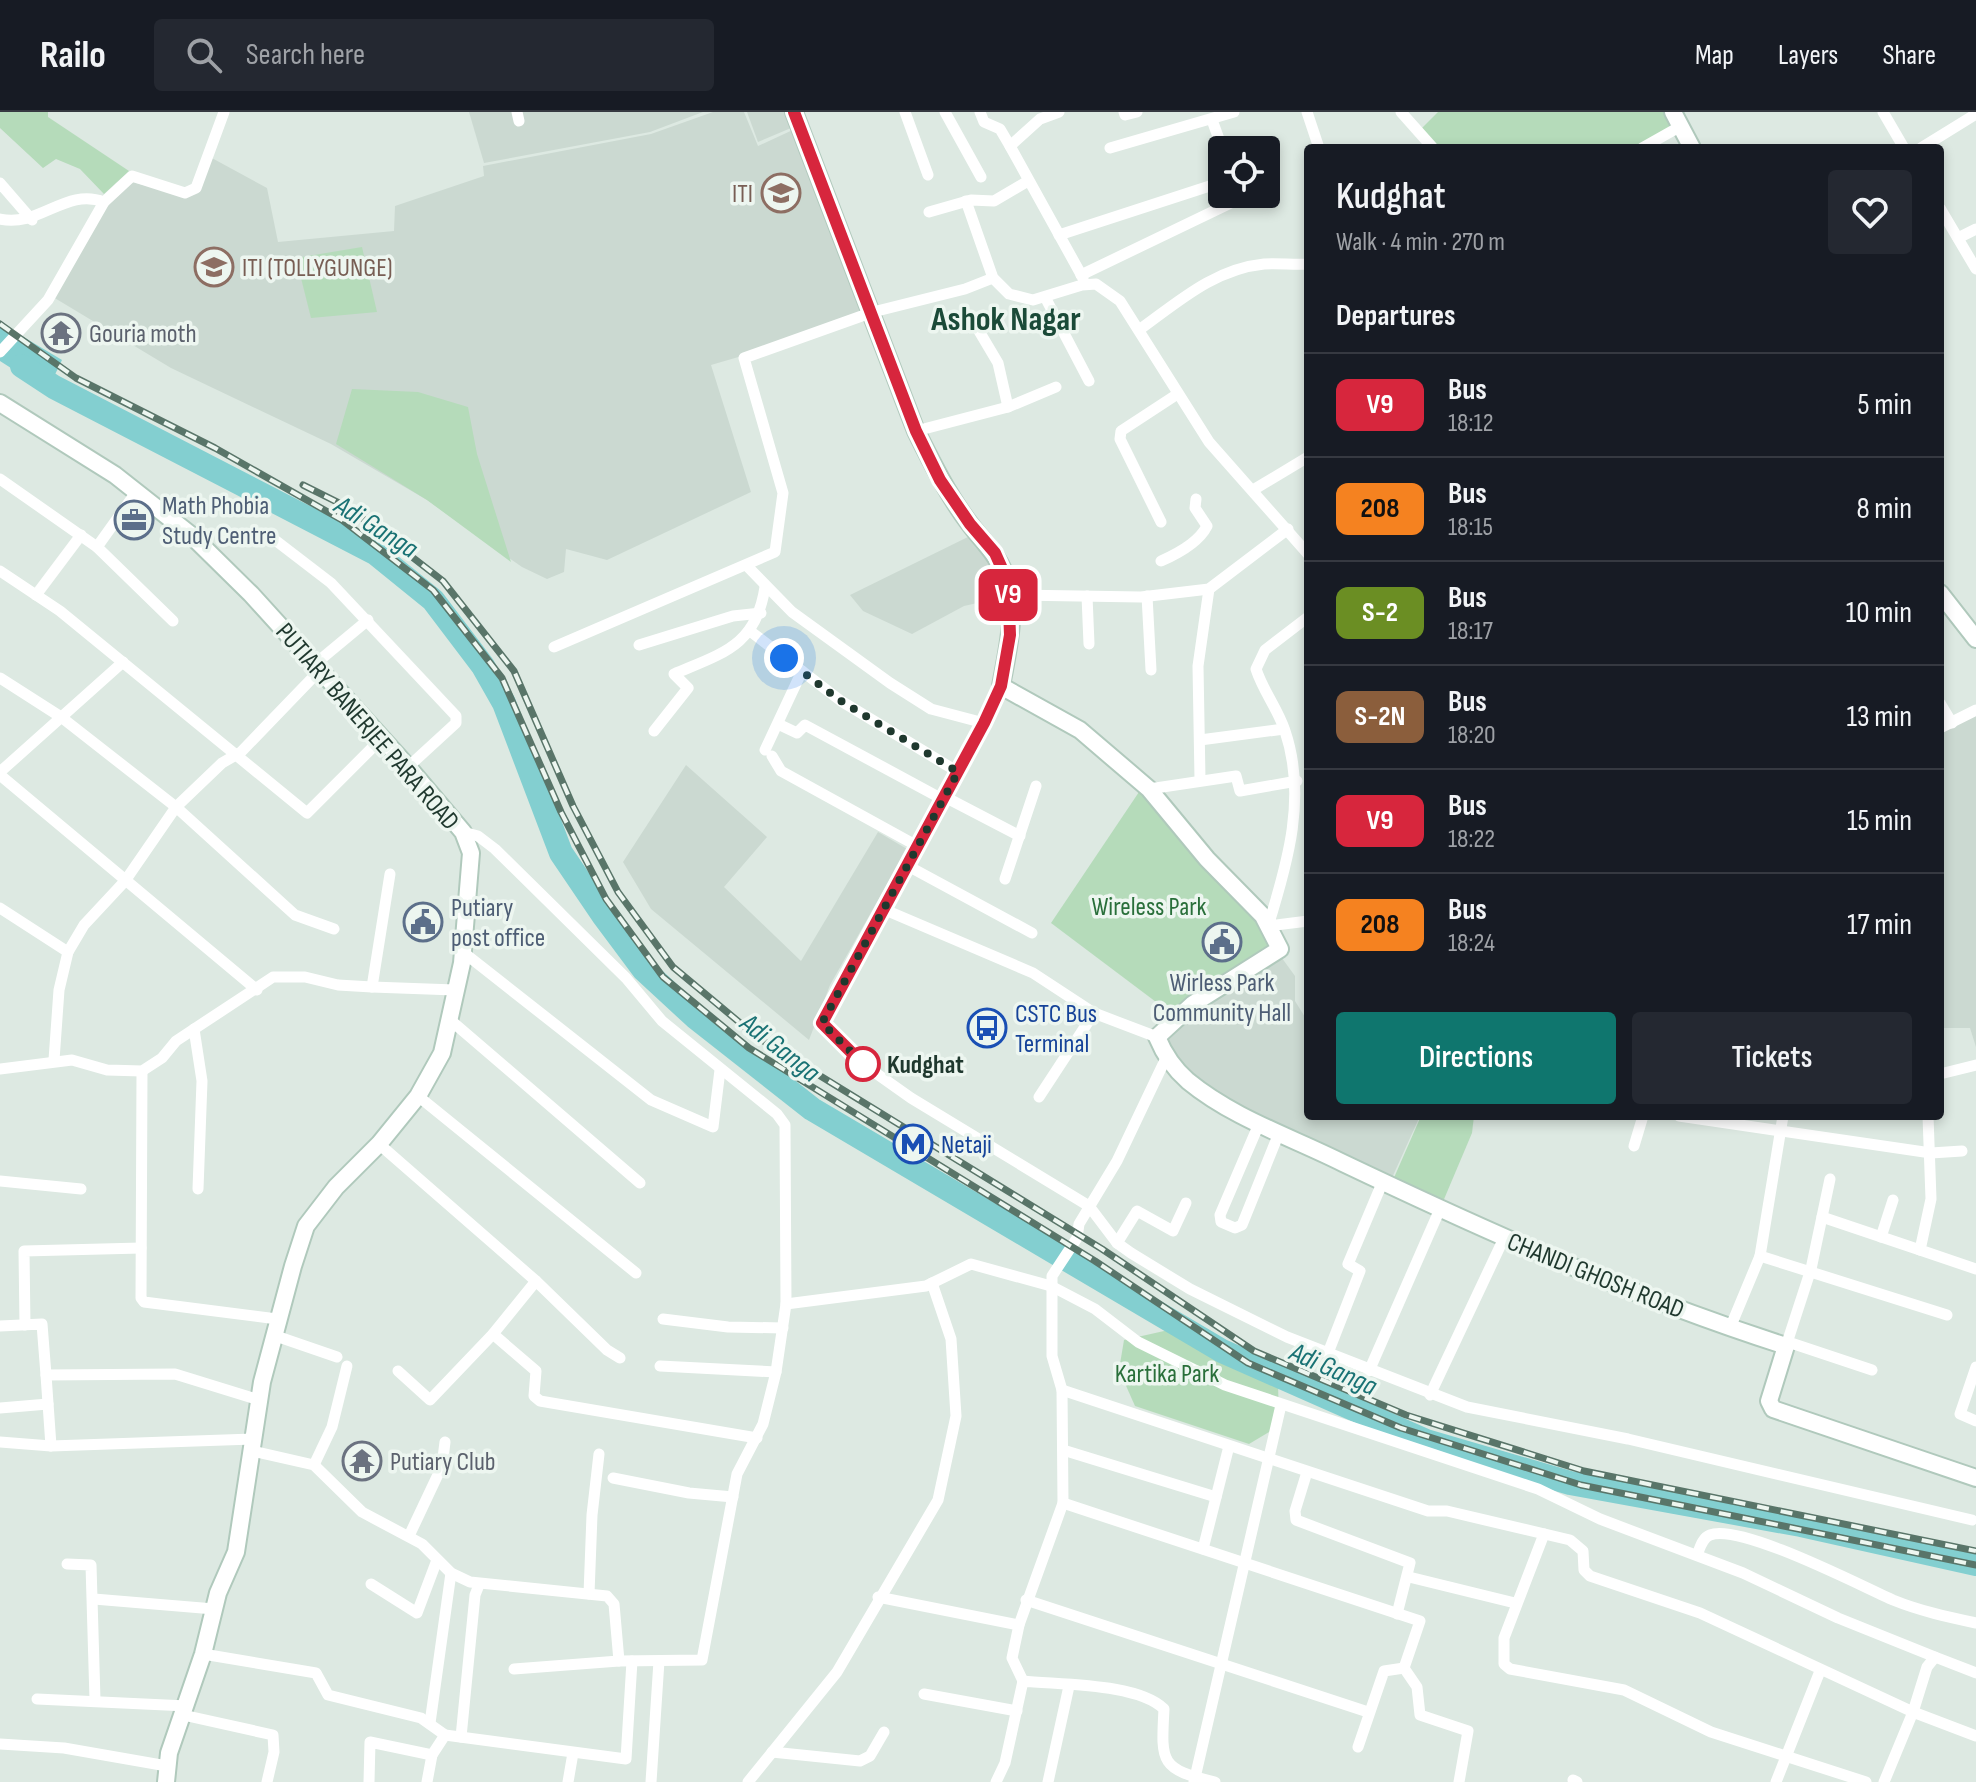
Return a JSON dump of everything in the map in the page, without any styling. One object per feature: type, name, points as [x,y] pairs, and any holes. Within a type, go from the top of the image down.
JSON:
[{"type":"street","points":[[3,349],[48,300],[104,202],[132,176],[185,193],[196,188],[224,112]]},
{"type":"street","points":[[794,112],[916,431],[940,480],[970,524],[995,553],[1008,582],[1010,635],[1001,686],[984,723],[822,1023],[863,1064],[899,1089],[1089,1206],[1117,1243],[1213,1301],[1369,1371],[1430,1395],[1510,1417],[1628,1439],[1972,1520]]},
{"type":"street","points":[[905,112],[928,175]]},
{"type":"street","points":[[945,112],[981,177]]},
{"type":"street","points":[[980,112],[984,122],[1000,129],[1084,280],[1096,284],[1120,301],[1176,395],[1209,442],[1304,546]]},
{"type":"street","points":[[1010,146],[1040,119],[1059,112]]},
{"type":"street","points":[[1124,112],[1125,115],[1137,112]]},
{"type":"street","points":[[1110,148],[1234,112]]},
{"type":"street","points":[[1307,112],[1318,144]]},
{"type":"street","points":[[1401,112],[1429,144]]},
{"type":"street","points":[[1883,112],[1902,144]]},
{"type":"street","points":[[1927,144],[1976,114]]},
{"type":"street","points":[[1647,144],[1677,119],[1690,144]]},
{"type":"street","points":[[1212,120],[1218,136]]},
{"type":"street","points":[[929,212],[966,201],[994,201],[1028,181]]},
{"type":"street","points":[[0,183],[32,220]]},
{"type":"street","points":[[1059,235],[1208,187]]},
{"type":"street","points":[[0,219],[32,220],[67,201],[92,197],[104,202]]},
{"type":"street","points":[[966,201],[993,278],[1016,298],[1024,300],[1045,297],[1084,280],[1222,208]]},
{"type":"street","points":[[1944,215],[1976,269]]},
{"type":"street","points":[[1958,238],[1976,229]]},
{"type":"street","points":[[1139,330],[1207,282],[1237,269],[1304,264]]},
{"type":"street","points":[[554,647],[748,567],[775,552],[783,493],[744,358],[873,312],[965,289],[993,278]]},
{"type":"street","points":[[1045,297],[1089,381]]},
{"type":"street","points":[[979,331],[998,363],[1008,407]]},
{"type":"street","points":[[916,431],[1008,407],[1056,387]]},
{"type":"street","points":[[1161,522],[1120,439],[1121,431],[1176,395]]},
{"type":"street","name":"PUTIARY BANERJEE PARA ROAD","points":[[0,403],[137,491],[191,535],[318,667],[408,767],[463,832],[471,853],[463,952],[442,1053],[418,1096],[379,1144],[336,1187],[306,1226],[275,1327],[259,1400],[236,1552],[214,1609],[166,1774]]},
{"type":"street","points":[[1253,490],[1304,459]]},
{"type":"street","points":[[0,479],[97,547],[173,621]]},
{"type":"street","points":[[97,547],[137,491]]},
{"type":"street","points":[[1161,561],[1175,555],[1203,533],[1207,526],[1195,508],[1196,499]]},
{"type":"street","points":[[1008,595],[1147,596],[1209,589],[1288,529]]},
{"type":"street","points":[[36,595],[81,535]]},
{"type":"street","points":[[275,540],[317,570],[368,620],[457,718],[456,723],[408,767]]},
{"type":"street","points":[[748,567],[765,587],[833,645],[931,709],[984,723]]},
{"type":"street","points":[[0,571],[123,662],[307,813],[382,738]]},
{"type":"street","points":[[654,731],[688,688],[674,674],[729,649],[750,631],[761,613],[765,587]]},
{"type":"street","points":[[1200,779],[1198,666],[1209,589]]},
{"type":"street","points":[[1087,596],[1089,644]]},
{"type":"street","points":[[1147,596],[1151,670]]},
{"type":"street","points":[[1944,598],[1975,636]]},
{"type":"street","points":[[639,645],[733,616],[761,613]]},
{"type":"street","points":[[54,1060],[59,990],[68,952],[84,925],[125,881],[176,807],[236,755],[318,667],[368,620]]},
{"type":"street","points":[[1268,926],[1291,843],[1297,781],[1284,729],[1256,669],[1265,650],[1304,620]]},
{"type":"street","points":[[750,631],[841,701],[958,772]]},
{"type":"street","points":[[123,662],[0,774],[257,990]]},
{"type":"street","points":[[802,671],[768,753],[781,771],[919,847]]},
{"type":"street","points":[[0,678],[61,717],[176,807],[295,915],[334,929]]},
{"type":"street","points":[[883,909],[1033,973],[1094,1013],[1157,1037],[1193,1004],[1280,949],[1268,926],[1149,789],[1080,730],[1001,686]]},
{"type":"street","points":[[1946,726],[1976,710]]},
{"type":"street","points":[[778,724],[797,733],[805,725],[1020,836]]},
{"type":"street","points":[[1200,740],[1284,729]]},
{"type":"street","points":[[1149,789],[1236,776],[1240,791],[1297,781]]},
{"type":"street","points":[[1005,879],[1036,786]]},
{"type":"street","points":[[463,832],[478,836],[495,849],[626,978],[662,1021],[777,1114],[785,1125],[786,1304],[783,1328],[776,1372],[757,1438],[737,1474],[702,1660],[626,1661],[514,1669]]},
{"type":"street","points":[[908,866],[1032,933]]},
{"type":"street","points":[[372,987],[390,874]]},
{"type":"street","points":[[0,908],[68,952]]},
{"type":"street","points":[[1268,926],[1304,922]]},
{"type":"street","points":[[463,952],[651,1100],[713,1127],[720,1070]]},
{"type":"street","points":[[0,1069],[72,1060],[127,1073],[142,1071],[194,1029],[273,977],[305,977],[338,985],[455,990]]},
{"type":"street","points":[[1039,1097],[1094,1013]]},
{"type":"street","points":[[448,1018],[640,1183]]},
{"type":"street","points":[[194,1029],[202,1081],[198,1189]]},
{"type":"street","name":"CHANDI GHOSH ROAD","points":[[1157,1037],[1166,1058],[1188,1081],[1259,1124],[1504,1238],[1730,1328],[1787,1344]]},
{"type":"street","points":[[996,1782],[1005,1763],[1023,1681],[1012,1658],[1019,1625],[1063,1503],[1062,1390],[1052,1356],[1052,1281],[1077,1238],[1079,1224],[1117,1161],[1166,1058]]},
{"type":"street","points":[[1944,1073],[1976,1065]]},
{"type":"street","points":[[142,1071],[140,1291],[144,1302],[275,1327],[337,1357]]},
{"type":"street","points":[[418,1096],[636,1273]]},
{"type":"street","points":[[1634,1146],[1642,1120]]},
{"type":"street","points":[[1730,1328],[1760,1256],[1782,1120]]},
{"type":"street","points":[[1920,1250],[1931,1199],[1928,1120]]},
{"type":"street","points":[[1736,1121],[1779,1133],[1931,1153],[1962,1151]]},
{"type":"street","points":[[1259,1124],[1220,1215],[1221,1222],[1235,1228],[1242,1225],[1279,1133]]},
{"type":"street","points":[[379,1144],[536,1281],[607,1350],[620,1358]]},
{"type":"street","points":[[1830,1179],[1811,1269],[1769,1401],[1773,1409],[1976,1478]]},
{"type":"street","points":[[0,1181],[81,1189]]},
{"type":"street","points":[[1328,1353],[1360,1271],[1348,1264],[1383,1181]]},
{"type":"street","points":[[1881,1237],[1893,1200]]},
{"type":"street","points":[[1117,1243],[1137,1211],[1173,1231],[1186,1203]]},
{"type":"street","points":[[1369,1371],[1440,1209]]},
{"type":"street","points":[[1822,1217],[1976,1269]]},
{"type":"street","points":[[1430,1395],[1504,1238]]},
{"type":"street","points":[[25,1325],[24,1251],[141,1248]]},
{"type":"street","points":[[1760,1256],[1811,1269],[1947,1315]]},
{"type":"street","points":[[786,1304],[929,1284],[971,1264],[1052,1281],[1138,1342],[1225,1385],[1538,1489],[1600,1519],[1697,1555],[1976,1673]]},
{"type":"street","points":[[398,1371],[430,1400],[493,1334],[536,1281]]},
{"type":"street","points":[[748,1782],[837,1672],[878,1597],[938,1500],[956,1416],[951,1339],[929,1284]]},
{"type":"street","points":[[663,1319],[728,1327],[783,1328]]},
{"type":"street","points":[[0,1326],[42,1324],[51,1446]]},
{"type":"street","points":[[493,1334],[536,1371],[534,1396],[540,1401],[757,1438]]},
{"type":"street","points":[[1787,1344],[1872,1370]]},
{"type":"street","points":[[314,1465],[332,1427],[347,1366]]},
{"type":"street","points":[[660,1366],[776,1372]]},
{"type":"street","points":[[1976,1367],[1960,1414],[1976,1421]]},
{"type":"street","points":[[46,1375],[175,1374],[259,1400]]},
{"type":"street","points":[[1062,1390],[1428,1511],[1447,1511],[1570,1540],[1583,1551],[1584,1570],[1590,1576],[1700,1613],[1820,1671],[1976,1736]]},
{"type":"street","points":[[0,1408],[48,1404]]},
{"type":"street","points":[[1195,1780],[1266,1458],[1281,1405]]},
{"type":"street","points":[[0,1442],[51,1446],[252,1445],[314,1465],[362,1512],[409,1536],[451,1573],[479,1585],[607,1596],[614,1604],[626,1661],[626,1759],[445,1735],[430,1723],[336,1699],[328,1695],[316,1673],[203,1654]]},
{"type":"street","points":[[409,1536],[442,1466],[445,1442]]},
{"type":"street","points":[[1203,1549],[1229,1446]]},
{"type":"street","points":[[1063,1450],[1216,1497]]},
{"type":"street","points":[[589,1594],[592,1515],[599,1454]]},
{"type":"street","points":[[1307,1472],[1295,1511],[1296,1520],[1408,1560],[1411,1569],[1397,1614]]},
{"type":"street","points":[[613,1478],[689,1493],[733,1497]]},
{"type":"street","points":[[1063,1503],[1420,1621],[1404,1668]]},
{"type":"street","points":[[1544,1534],[1504,1638],[1504,1664],[1510,1669],[1624,1690],[1711,1732],[1866,1782]]},
{"type":"street","points":[[1697,1555],[1705,1537],[1711,1534],[1735,1536],[1783,1551],[1907,1605],[1976,1623]]},
{"type":"street","points":[[371,1584],[417,1613],[437,1560]]},
{"type":"street","points":[[67,1564],[91,1565],[95,1700]]},
{"type":"street","points":[[430,1723],[451,1573]]},
{"type":"street","points":[[1409,1577],[1515,1603]]},
{"type":"street","points":[[461,1737],[475,1595],[479,1585]]},
{"type":"street","points":[[878,1597],[1019,1625]]},
{"type":"street","points":[[94,1599],[214,1609]]},
{"type":"street","points":[[1026,1600],[1368,1712]]},
{"type":"street","points":[[1884,1782],[1913,1712],[1927,1667],[1935,1657]]},
{"type":"street","points":[[651,1782],[659,1661]]},
{"type":"street","points":[[1358,1747],[1384,1671],[1404,1668]]},
{"type":"street","points":[[1404,1668],[1417,1687],[1420,1715],[1468,1731],[1459,1782]]},
{"type":"street","points":[[1776,1782],[1820,1671]]},
{"type":"street","points":[[1023,1681],[1154,1699],[1164,1709],[1163,1755],[1178,1770],[1195,1780],[1215,1782]]},
{"type":"street","points":[[1048,1782],[1069,1686]]},
{"type":"street","points":[[924,1694],[1017,1711]]},
{"type":"street","points":[[37,1699],[95,1700],[185,1710],[273,1735],[274,1752],[267,1782]]},
{"type":"street","points":[[772,1752],[860,1761],[870,1756],[884,1732]]},
{"type":"street","points":[[427,1782],[432,1755],[445,1735]]},
{"type":"street","points":[[369,1782],[370,1742],[432,1755]]},
{"type":"street","points":[[0,1744],[64,1748],[166,1774]]},
{"type":"street","points":[[568,1782],[573,1753]]},
{"type":"shaded area","points":[[469,112],[703,112],[650,132],[484,163]]},
{"type":"shaded area","points":[[713,112],[744,112],[758,146],[797,128],[868,319],[711,365],[751,492],[607,560],[566,549],[564,572],[547,579],[522,567],[427,500],[331,444],[171,368],[53,297],[107,204],[131,182],[186,195],[210,157],[267,188],[278,242],[394,231],[395,206],[484,176],[483,166],[651,134]]},
{"type":"shaded area","points":[[747,112],[787,112],[791,128],[758,142]]},
{"type":"shaded area","points":[[974,534],[992,553],[1004,597],[964,606],[912,634],[863,611],[850,595]]},
{"type":"shaded area","points":[[1976,713],[1976,1047],[1970,1028],[1944,1028],[1944,731]]},
{"type":"shaded area","points":[[686,765],[767,837],[724,887],[801,961],[878,832],[907,849],[830,985],[809,1040],[651,909],[623,862]]},
{"type":"shaded area","points":[[1279,954],[1295,976],[1295,1001],[1304,1016],[1304,1120],[1418,1120],[1391,1180],[1242,1110],[1190,1079],[1162,1037],[1195,1006]]},
{"type":"green space","points":[[0,112],[48,112],[48,117],[129,171],[104,194],[80,169],[56,159],[43,168],[0,128]]},
{"type":"green space","points":[[1438,112],[1671,112],[1680,128],[1650,144],[1434,144],[1421,129]]},
{"type":"green space","points":[[362,247],[377,312],[311,318],[296,258]]},
{"type":"green space","points":[[352,389],[418,392],[468,407],[477,454],[511,562],[427,500],[336,444]]},
{"type":"green space","name":"Wireless Park","points":[[1143,786],[1259,917],[1275,947],[1172,1014],[1051,923]]},
{"type":"green space","points":[[1419,1120],[1474,1120],[1472,1133],[1442,1204],[1393,1180]]},
{"type":"green space","name":"Kartika Park","points":[[1173,1329],[1278,1382],[1279,1426],[1249,1444],[1135,1406],[1119,1370],[1124,1340]]},
{"type":"water","points":[[0,323],[62,360],[47,391],[0,361]]},
{"type":"waterway","name":"Adi Ganga","points":[[22,366],[54,387],[375,553],[433,600],[483,666],[504,703],[561,853],[603,915],[644,970],[695,1017],[812,1109],[1222,1351],[1426,1441],[1570,1483],[1801,1525],[1976,1564]]},
{"type":"railway","points":[[0,324],[76,378],[215,448],[342,520],[433,590],[502,678],[561,812],[606,899],[663,977],[749,1048],[1095,1261],[1248,1363],[1401,1428],[1581,1485],[1976,1565]]},
{"type":"railway","points":[[303,485],[349,508],[443,581],[514,671],[573,806],[618,892],[673,967],[757,1037],[1102,1249],[1254,1351],[1406,1415],[1584,1471],[1976,1551]]},
{"type":"bus line","name":"V9","points":[[794,112],[916,431],[940,480],[970,524],[995,553],[1008,582],[1010,635],[1001,686],[926,834],[822,1023],[863,1064]]},
{"type":"place","name":"ITI","points":[[781,193]]},
{"type":"place","name":"ITI (TOLLYGUNGE)","points":[[214,267]]},
{"type":"place","name":"Gouria moth","points":[[61,333]]},
{"type":"place","name":"Math Phobia Study Centre","points":[[134,520]]},
{"type":"place","name":"Putiary post office","points":[[423,922]]},
{"type":"place","name":"Wirless Park Community Hall","points":[[1222,942]]},
{"type":"place","name":"CSTC Bus Terminal","points":[[987,1028]]},
{"type":"place","name":"Kudghat","points":[[863,1064]]},
{"type":"place","name":"Netaji","points":[[913,1144]]},
{"type":"place","name":"Putiary Club","points":[[362,1461]]},
{"type":"district","name":"Ashok Nagar","points":[[1006,318]]},
{"type":"route","points":[[784,658],[841,701],[958,772],[822,1023],[863,1064]]}]
